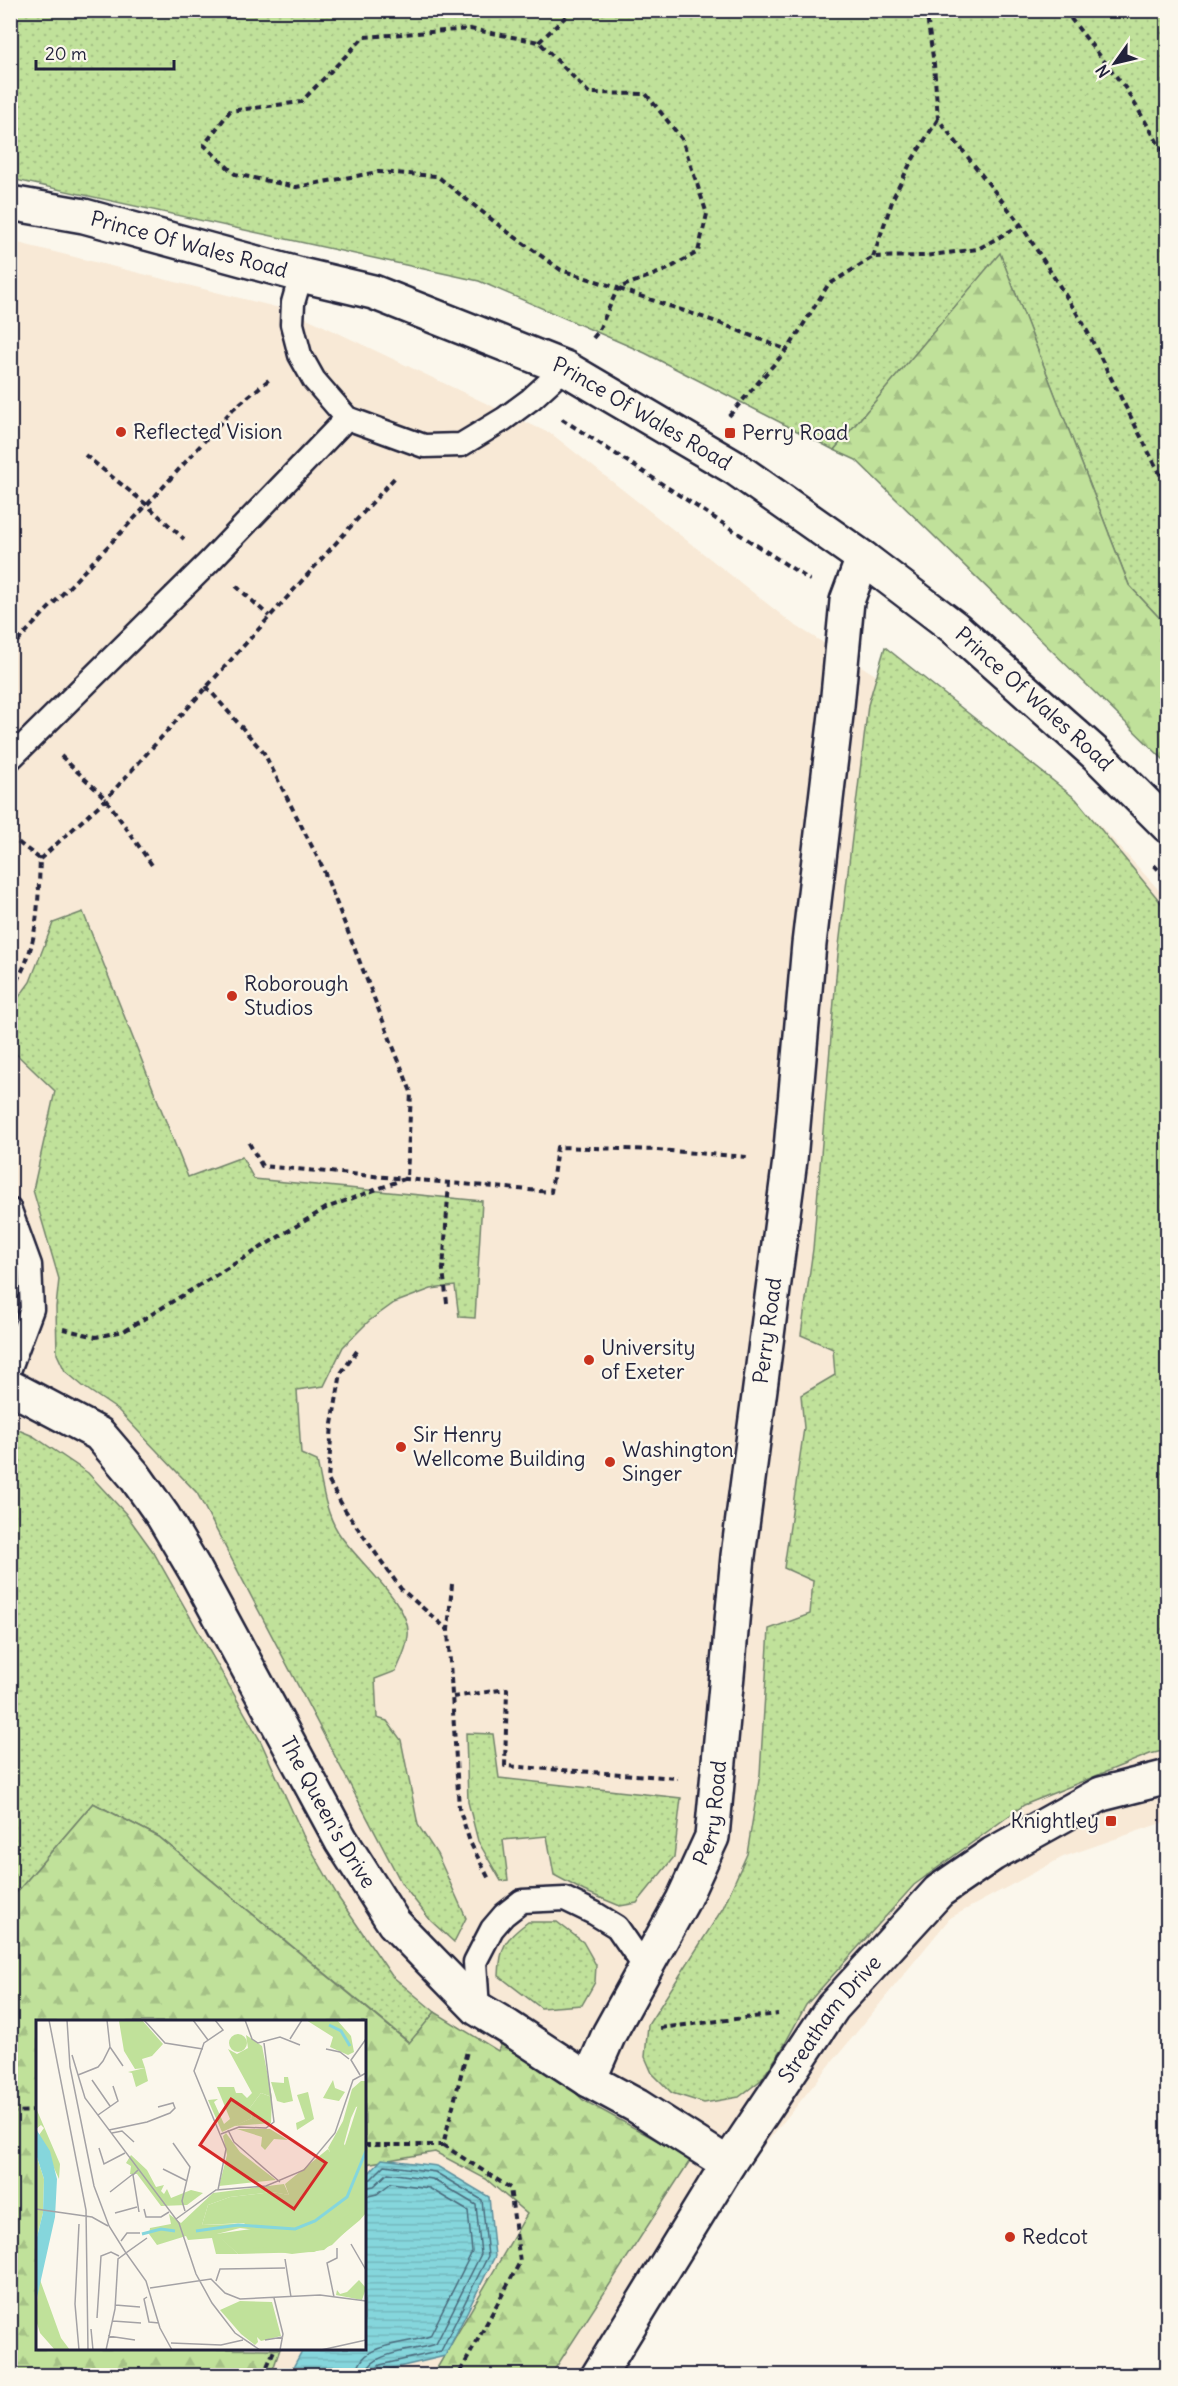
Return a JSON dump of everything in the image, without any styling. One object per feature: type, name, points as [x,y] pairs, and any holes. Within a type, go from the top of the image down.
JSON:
[{"type":"street","name":"Prince Of Wales Road","points":[[10,203],[84,216],[373,292],[565,368],[735,468],[863,558],[955,628],[1097,755],[1167,826]]},
{"type":"street","name":"Perry Road","points":[[589,2080],[609,2034],[683,1900],[712,1837],[738,1556],[790,1160],[809,944],[847,601],[863,558]]},
{"type":"street","name":"The Queen's Drive","points":[[10,1387],[99,1434],[134,1475],[163,1516],[195,1570],[341,1840],[394,1923],[478,2009],[508,2026],[589,2080],[637,2106],[728,2164]]},
{"type":"street","name":"Streatham Drive","points":[[598,2376],[728,2164],[833,2007],[939,1891],[993,1854],[1101,1794],[1167,1777]]},
{"type":"lane","points":[[301,274],[293,303],[292,324],[300,355],[314,380],[347,418],[424,446],[461,445],[504,419],[531,399],[565,368]]},
{"type":"lane","points":[[10,759],[209,562],[347,418]]},
{"type":"lane","points":[[10,1210],[30,1265],[32,1309],[10,1368]]},
{"type":"lane","points":[[478,2009],[475,1962],[492,1929],[504,1915],[522,1901],[565,1899],[616,1927],[646,1969]]},
{"type":"path","points":[[539,42],[573,10]]},
{"type":"path","points":[[926,10],[934,64],[938,118],[1021,225],[1083,322],[1167,490]]},
{"type":"path","points":[[1064,10],[1126,89],[1167,160]]},
{"type":"path","points":[[565,368],[598,332],[618,288],[666,270],[698,252],[707,214],[682,139],[646,94],[590,93],[539,42],[470,29],[364,37],[301,102],[230,111],[204,145],[235,174],[296,187],[378,172],[436,176],[561,270],[618,288],[717,322],[787,350]]},
{"type":"path","points":[[873,256],[894,196],[911,162],[938,118]]},
{"type":"path","points":[[701,448],[787,350],[828,285],[873,256],[924,256],[978,249],[1021,225]]},
{"type":"path","points":[[10,649],[147,505],[233,409],[300,355]]},
{"type":"path","points":[[531,399],[796,572],[847,601]]},
{"type":"path","points":[[10,990],[23,973],[38,919],[40,859],[106,798],[424,446]]},
{"type":"path","points":[[85,455],[147,505],[269,616]]},
{"type":"path","points":[[206,686],[264,753],[322,866],[411,1092],[407,1178]]},
{"type":"path","points":[[36,733],[106,798],[154,868]]},
{"type":"path","points":[[10,836],[40,859]]},
{"type":"path","points":[[1152,863],[1167,879]]},
{"type":"path","points":[[249,1143],[262,1166],[551,1192],[557,1147],[657,1150],[790,1160]]},
{"type":"path","points":[[32,1309],[65,1330],[96,1338],[124,1331],[326,1209],[407,1178]]},
{"type":"path","points":[[447,1303],[444,1270],[449,1182]]},
{"type":"path","points":[[357,1351],[341,1373],[332,1424],[328,1480],[345,1510],[401,1589],[448,1630]]},
{"type":"path","points":[[452,1584],[448,1630],[459,1808],[470,1842],[504,1915]]},
{"type":"path","points":[[453,1697],[507,1689],[505,1766],[701,1779],[717,1784]]},
{"type":"path","points":[[443,2145],[478,2009]]},
{"type":"path","points":[[609,2034],[738,2018]]},
{"type":"path","points":[[10,2112],[36,2111]]},
{"type":"path","points":[[366,2145],[443,2145],[510,2188],[520,2262],[458,2376]]},
{"type":"path","points":[[263,2376],[275,2350]]},
{"type":"shaded area","name":"University of Exeter","points":[[10,241],[292,311],[553,435],[793,624],[1076,799],[1167,899],[1167,1821],[1063,1857],[950,1918],[749,2164],[621,2375],[11,2375]]},
{"type":"green space","points":[[11,11],[1167,11],[1167,626],[1129,585],[1000,254],[834,450],[645,353],[479,281],[11,179]]},
{"type":"green space","points":[[1000,253],[1129,585],[1167,626],[1167,763],[856,460],[834,450]]},
{"type":"green space","points":[[885,647],[1076,799],[1167,910],[1167,1750],[1150,1754],[1024,1805],[914,1885],[806,2005],[782,2049],[761,2080],[739,2097],[704,2103],[672,2093],[652,2073],[645,2057],[648,2025],[723,1908],[747,1854],[760,1774],[769,1629],[810,1614],[813,1581],[784,1568],[804,1428],[801,1395],[835,1375],[833,1349],[801,1335],[813,1249],[838,954],[868,705]]},
{"type":"green space","points":[[83,912],[188,1177],[242,1157],[254,1179],[482,1201],[475,1318],[459,1317],[455,1286],[431,1289],[394,1303],[369,1321],[343,1347],[324,1386],[297,1390],[301,1454],[317,1461],[324,1497],[334,1524],[346,1543],[392,1596],[407,1623],[408,1636],[404,1654],[396,1671],[375,1679],[377,1718],[387,1721],[401,1740],[418,1825],[437,1854],[466,1918],[454,1942],[431,1921],[402,1884],[197,1493],[118,1410],[65,1371],[57,1354],[56,1307],[59,1279],[33,1190],[55,1091],[11,1049],[11,1008],[30,982],[53,923]]},
{"type":"green space","points":[[11,1427],[33,1436],[88,1473],[126,1514],[154,1553],[261,1742],[303,1835],[340,1900],[392,1976],[435,2012],[410,2043],[159,1837],[93,1803],[11,1899]]},
{"type":"green space","points":[[466,1733],[493,1734],[499,1778],[681,1798],[674,1857],[637,1903],[620,1906],[554,1875],[547,1836],[503,1840],[508,1880],[501,1881],[478,1841],[468,1802]]},
{"type":"green space","points":[[93,1803],[159,1837],[409,2043],[435,2012],[498,2051],[508,2027],[583,2100],[691,2159],[551,2375],[433,2375],[527,2214],[486,2179],[435,2152],[366,2164],[366,2020],[36,2020],[36,2350],[280,2350],[271,2375],[11,2376],[11,1899]]},
{"type":"green space","points":[[528,1922],[557,1922],[583,1942],[596,1965],[595,1982],[582,2005],[541,2008],[499,1976],[505,1944]]},
{"type":"water","points":[[382,2159],[437,2166],[489,2197],[495,2256],[445,2356],[382,2371],[377,2375],[289,2375],[302,2350],[366,2350],[366,2176]]},
{"type":"place","name":"Reflected Vision","points":[[121,432]]},
{"type":"place","name":"Perry Road","points":[[730,433]]},
{"type":"place","name":"Roborough Studios","points":[[232,996]]},
{"type":"place","name":"University of Exeter","points":[[589,1360]]},
{"type":"place","name":"Sir Henry Wellcome Building","points":[[401,1447]]},
{"type":"place","name":"Washington Singer","points":[[610,1462]]},
{"type":"place","name":"Knightley","points":[[1111,1821]]},
{"type":"place","name":"Redcot","points":[[1010,2237]]}]
